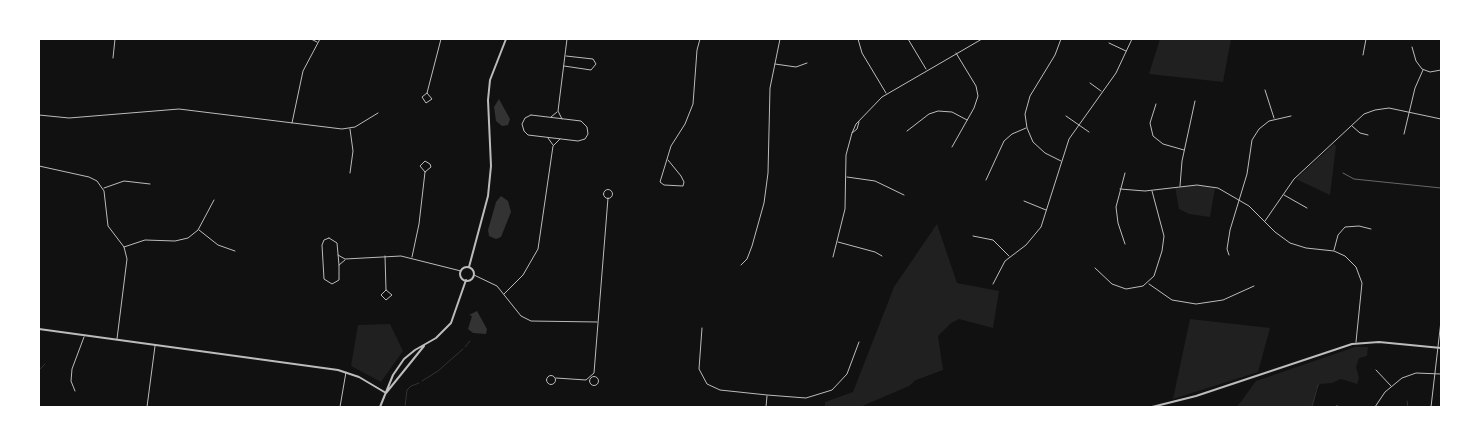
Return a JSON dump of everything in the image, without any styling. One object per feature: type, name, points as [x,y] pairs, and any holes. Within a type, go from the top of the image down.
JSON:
[{"type":"street","points":[[113,58],[115,39]]},
{"type":"street","points":[[311,39],[317,42]]},
{"type":"street","points":[[292,123],[300,80],[308,58],[320,39]]},
{"type":"street","points":[[428,93],[432,99],[426,103],[422,97],[428,93],[441,39]]},
{"type":"street","points":[[469,267],[488,196],[491,166],[488,100],[490,80],[506,39]]},
{"type":"street","points":[[562,119],[558,111],[567,39]]},
{"type":"street","points":[[668,160],[681,176],[684,182],[683,186],[660,183],[671,146],[686,122],[693,104],[697,50],[700,39]]},
{"type":"street","points":[[741,265],[747,259],[752,246],[764,203],[768,173],[770,91],[780,39]]},
{"type":"street","points":[[858,39],[862,53],[886,94]]},
{"type":"street","points":[[908,39],[926,70]]},
{"type":"street","points":[[833,257],[845,209],[847,149],[853,127],[872,105],[886,94],[982,39]]},
{"type":"street","points":[[1061,39],[1056,55],[1028,100],[1025,114],[1030,138],[1040,149],[1061,161]]},
{"type":"street","points":[[993,284],[1001,267],[1010,256],[1030,241],[1041,227],[1061,161],[1078,124],[1116,73],[1132,39]]},
{"type":"street","points":[[1363,55],[1366,39]]},
{"type":"street","points":[[1109,43],[1127,52]]},
{"type":"street","points":[[1412,47],[1417,63],[1423,70],[1430,72],[1441,70]]},
{"type":"street","points":[[952,147],[976,105],[978,92],[956,53]]},
{"type":"street","points":[[563,66],[591,70],[596,64],[594,59],[565,56]]},
{"type":"street","points":[[774,64],[796,66],[807,63]]},
{"type":"street","points":[[1404,134],[1423,70]]},
{"type":"street","points":[[1090,83],[1102,92]]},
{"type":"street","points":[[1265,90],[1274,118]]},
{"type":"street","points":[[1180,186],[1184,150],[1195,101]]},
{"type":"street","points":[[1156,104],[1150,123],[1153,136],[1163,144],[1184,150]]},
{"type":"street","points":[[39,115],[69,118],[172,108],[330,129],[349,129],[378,112]]},
{"type":"street","points":[[1264,222],[1298,174],[1362,116],[1375,110],[1389,108],[1441,119]]},
{"type":"street","points":[[551,117],[558,111]]},
{"type":"street","points":[[907,130],[929,114],[938,111],[952,112],[968,120]]},
{"type":"street","points":[[530,115],[562,119],[584,122],[588,132],[581,141],[528,134],[524,131],[522,124],[530,115]]},
{"type":"street","points":[[1066,116],[1089,132]]},
{"type":"street","points":[[1229,255],[1227,250],[1228,242],[1247,174],[1252,140],[1262,125],[1274,118],[1291,116]]},
{"type":"street","points":[[852,133],[857,129],[859,122]]},
{"type":"street","points":[[1351,125],[1360,133],[1368,135]]},
{"type":"street","points":[[986,180],[1004,142],[1014,133],[1027,128]]},
{"type":"street","points":[[349,129],[353,151],[350,173]]},
{"type":"street","points":[[504,294],[527,270],[540,244],[553,146],[548,137]]},
{"type":"street","points":[[553,146],[560,139]]},
{"type":"street","points":[[412,258],[419,224],[425,172],[431,167],[425,161],[420,166],[425,172]]},
{"type":"street","points":[[39,166],[86,176],[97,181],[103,189],[106,199],[108,226],[124,247],[127,262],[116,340]]},
{"type":"street","points":[[1125,173],[1116,214],[1125,244]]},
{"type":"street","points":[[846,177],[875,181],[904,195]]},
{"type":"street","points":[[103,189],[124,181],[150,184]]},
{"type":"street","points":[[1120,189],[1151,191],[1200,185],[1218,188],[1239,200],[1278,235],[1294,244],[1334,251],[1351,261],[1361,280],[1356,343]]},
{"type":"street","points":[[1095,268],[1100,274],[1120,288],[1134,289],[1148,284],[1157,272],[1164,238],[1163,226],[1151,191]]},
{"type":"street","points":[[1283,195],[1307,208]]},
{"type":"street","points":[[556,378],[584,380],[591,377],[594,373],[608,198]]},
{"type":"street","points":[[124,247],[145,240],[182,240],[198,230],[214,200]]},
{"type":"street","points":[[1024,201],[1047,210]]},
{"type":"street","points":[[1334,251],[1338,235],[1344,228],[1353,225],[1371,229]]},
{"type":"street","points":[[198,230],[218,246],[235,251]]},
{"type":"street","points":[[973,236],[995,241],[1010,256]]},
{"type":"street","points":[[330,238],[336,241],[338,255],[338,281],[332,284],[328,283],[324,277],[322,246],[325,239],[330,238]]},
{"type":"street","points":[[838,241],[875,252],[882,256]]},
{"type":"street","points":[[338,255],[346,259],[385,256],[412,258],[461,272]]},
{"type":"street","points":[[385,256],[386,290],[381,295],[386,300],[392,295],[386,290]]},
{"type":"street","points":[[339,265],[346,259]]},
{"type":"street","points":[[461,272],[465,267],[469,267]]},
{"type":"street","points":[[469,267],[473,270],[474,275]]},
{"type":"street","points":[[461,272],[461,276],[466,280]]},
{"type":"street","points":[[474,275],[488,280],[504,294],[521,316],[531,321],[598,322]]},
{"type":"street","points":[[380,407],[393,375],[404,359],[414,350],[424,346],[442,333],[451,322],[466,280],[474,275]]},
{"type":"street","points":[[1148,284],[1172,300],[1196,304],[1226,300],[1254,286]]},
{"type":"street","points":[[1431,407],[1440,348],[1441,321]]},
{"type":"street","points":[[702,328],[699,369],[707,384],[720,390],[767,395],[806,398],[832,390],[847,374],[859,342]]},
{"type":"street","points":[[39,330],[346,372],[359,377],[386,393]]},
{"type":"street","points":[[75,391],[71,381],[72,369],[84,336]]},
{"type":"street","points":[[1152,407],[1200,395],[1356,343],[1379,342],[1440,348]]},
{"type":"street","points":[[147,407],[155,346]]},
{"type":"street","points":[[386,393],[424,346]]},
{"type":"street","points":[[1376,370],[1391,386]]},
{"type":"street","points":[[340,407],[346,372]]},
{"type":"street","points":[[1375,407],[1391,386],[1412,374],[1441,374]]},
{"type":"street","points":[[766,407],[767,395]]},
{"type":"lane","points":[[1343,173],[1354,178],[1441,188]]},
{"type":"shaded area","points":[[1160,39],[1231,39],[1223,82],[1149,74]]},
{"type":"shaded area","points":[[499,99],[510,119],[508,125],[502,126],[496,121],[494,107]]},
{"type":"shaded area","points":[[1334,144],[1336,146],[1330,195],[1296,179]]},
{"type":"shaded area","points":[[1197,185],[1215,188],[1210,217],[1189,214],[1179,209],[1175,187]]},
{"type":"shaded area","points":[[501,196],[508,201],[511,212],[501,237],[496,239],[489,236],[488,230],[496,202]]},
{"type":"shaded area","points":[[937,224],[957,283],[999,291],[993,328],[959,319],[951,323],[938,336],[943,370],[916,380],[909,386],[860,407],[825,407],[825,402],[853,392],[894,287]]},
{"type":"shaded area","points":[[477,311],[487,329],[486,334],[473,333],[468,329],[472,316],[469,315]]},
{"type":"shaded area","points":[[1190,319],[1270,328],[1258,372],[1173,399]]},
{"type":"shaded area","points":[[390,324],[403,351],[381,382],[351,366],[358,325]]},
{"type":"shaded area","points":[[1355,347],[1368,347],[1367,356],[1359,358],[1356,367],[1359,378],[1357,384],[1341,379],[1332,383],[1320,384],[1316,389],[1312,407],[1237,407],[1256,381]]},
{"type":"waterway","points":[[465,347],[470,341]]},
{"type":"waterway","points":[[422,381],[438,371],[463,349]]},
{"type":"waterway","points":[[39,370],[45,364]]},
{"type":"waterway","points":[[405,407],[407,390],[419,383]]},
{"type":"waterway","points":[[1312,407],[1318,385]]},
{"type":"waterway","points":[[1407,401],[1408,407]]}]
